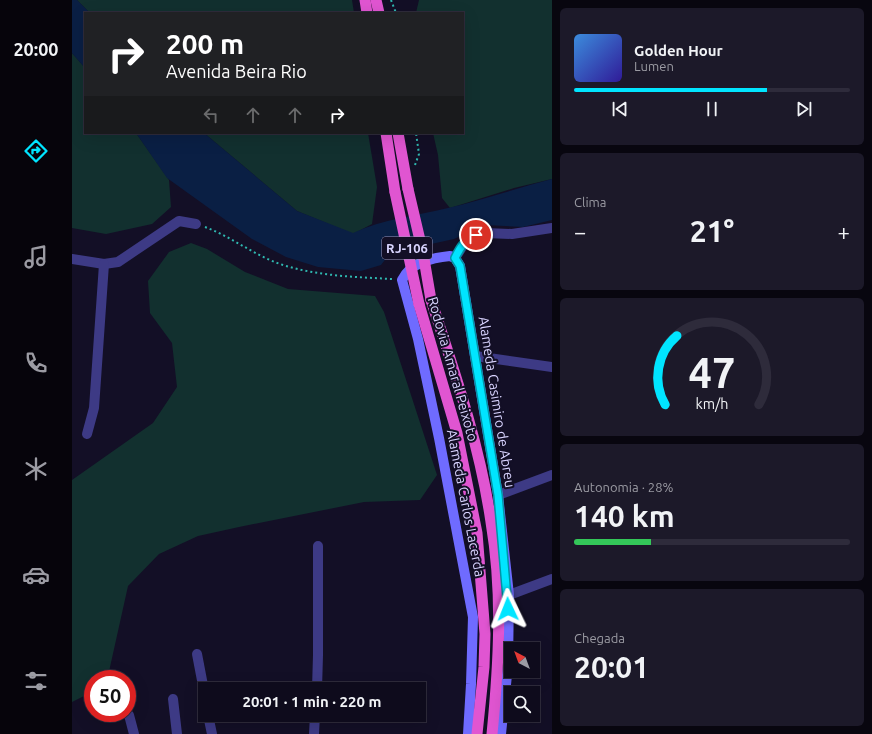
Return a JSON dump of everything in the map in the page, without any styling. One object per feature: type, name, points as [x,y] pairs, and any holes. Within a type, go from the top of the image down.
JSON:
[{"type":"highway","points":[[365,0],[367,12]]},
{"type":"highway","points":[[376,0],[379,12]]},
{"type":"highway","name":"Rodovia Amaral Peixoto","points":[[386,134],[395,192],[419,304],[457,433],[472,503],[479,557],[485,634],[484,667],[478,734]]},
{"type":"highway","name":"Rodovia Amaral Peixoto","points":[[398,134],[408,189],[423,253],[431,300],[466,408],[492,522],[498,597],[499,646],[492,734]]},
{"type":"main road","points":[[402,280],[410,270],[429,259],[450,256],[455,258]]},
{"type":"main road","name":"Alameda Casimiro de Abreu","points":[[455,258],[460,266],[498,495],[509,595],[508,665],[500,734]]},
{"type":"main road","name":"Alameda Carlos Lacerda","points":[[402,280],[430,394],[473,617],[468,734]]},
{"type":"main road","points":[[463,561],[479,557]]},
{"type":"street","points":[[72,259],[104,264],[118,262],[179,221],[196,224]]},
{"type":"street","points":[[455,258],[460,248],[468,238],[485,233],[512,234],[552,228]]},
{"type":"street","points":[[87,434],[94,408],[104,264]]},
{"type":"street","points":[[475,356],[552,367]]},
{"type":"street","points":[[498,495],[552,475]]},
{"type":"street","points":[[317,682],[318,546]]},
{"type":"street","points":[[509,595],[552,579]]},
{"type":"street","points":[[197,654],[202,682]]},
{"type":"street","points":[[173,699],[176,734]]},
{"type":"street","points":[[131,722],[134,734]]},
{"type":"street","points":[[209,722],[212,734]]},
{"type":"street","points":[[314,734],[315,722]]},
{"type":"path","points":[[391,0],[396,12]]},
{"type":"path","points":[[196,224],[223,234],[250,249],[288,266],[314,273],[402,280]]},
{"type":"green space","points":[[77,0],[352,0],[354,12],[89,12]]},
{"type":"green space","points":[[419,0],[552,0],[552,179],[514,188],[450,208],[442,198],[438,155],[433,134],[464,134],[464,12],[416,12]]},
{"type":"green space","points":[[72,53],[84,67],[84,134],[137,134],[169,180],[171,207],[152,224],[106,234],[72,228]]},
{"type":"green space","points":[[205,134],[368,134],[377,187],[372,224],[353,234],[297,211]]},
{"type":"green space","points":[[191,243],[207,249],[245,272],[288,289],[375,296],[384,312],[437,475],[420,500],[364,502],[239,527],[198,536],[159,554],[128,586],[109,670],[84,670],[84,696],[72,702],[72,480],[153,423],[177,387],[172,343],[150,313],[148,281],[169,252]]},
{"type":"water","points":[[72,0],[77,0],[89,12],[84,12],[84,67],[72,53]]},
{"type":"water","points":[[137,134],[205,134],[297,211],[353,233],[376,224],[461,205],[552,179],[552,220],[523,227],[486,225],[454,239],[390,253],[381,265],[361,271],[318,267],[286,257],[252,239],[167,178]]},
{"type":"route","points":[[476,235],[468,238],[460,248],[455,258],[460,266],[498,495],[509,595],[508,609]]}]
